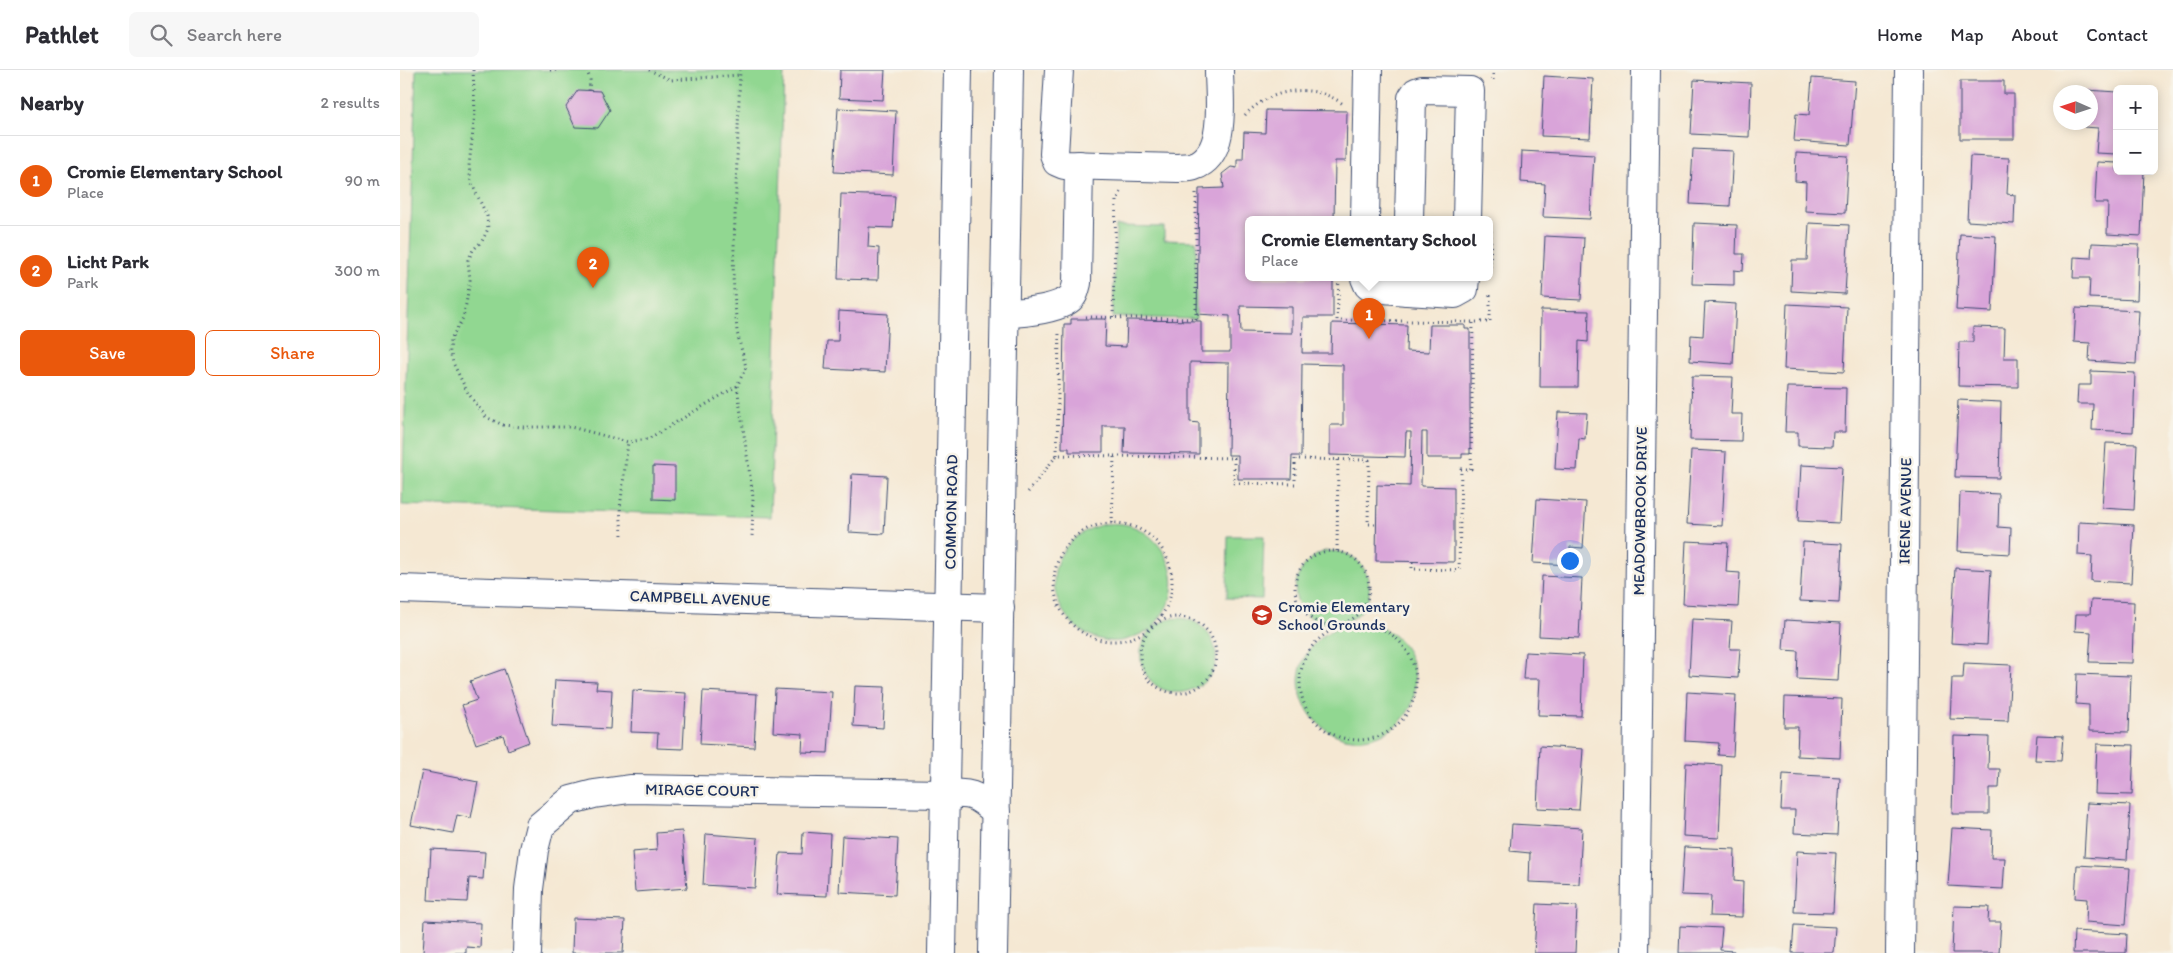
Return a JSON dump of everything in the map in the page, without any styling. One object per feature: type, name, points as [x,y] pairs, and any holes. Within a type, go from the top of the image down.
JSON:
[{"type":"street","name":"COMMON ROAD","points":[[942,953],[958,70]]},
{"type":"street","points":[[993,953],[1009,70]]},
{"type":"street","points":[[1059,70],[1054,154],[1057,162],[1079,165],[1178,168],[1195,166],[1208,156],[1217,143],[1219,70]]},
{"type":"street","points":[[1365,216],[1368,70]]},
{"type":"street","name":"MEADOWBROOK DRIVE","points":[[1635,953],[1646,70]]},
{"type":"street","name":"IRENE AVENUE","points":[[1900,953],[1909,70]]},
{"type":"street","points":[[1409,216],[1413,94],[1419,90],[1449,80],[1470,91],[1479,216]]},
{"type":"street","points":[[1006,313],[1043,308],[1066,302],[1073,296],[1077,283],[1079,165]]},
{"type":"street","points":[[1366,281],[1372,288],[1407,284],[1459,293],[1477,281]]},
{"type":"street","name":"CAMPBELL AVENUE","points":[[400,589],[1000,608]]},
{"type":"street","name":"MIRAGE COURT","points":[[527,953],[529,889],[534,850],[540,826],[571,800],[594,794],[630,789],[968,793],[984,801],[996,812]]},
{"type":"path","points":[[473,70],[475,113],[469,166],[471,182],[488,216],[488,229],[482,242],[468,260],[470,280],[466,304],[463,318],[451,339],[450,351],[453,363],[468,393],[486,418],[503,424],[522,427],[571,427],[628,442],[648,439],[737,386]]},
{"type":"path","points":[[550,70],[556,70]]},
{"type":"path","points":[[587,70],[590,90]]},
{"type":"path","points":[[649,70],[671,80],[740,72],[732,277],[737,332],[746,367],[737,386],[752,497],[752,537]]},
{"type":"path","points":[[1493,70],[1493,89]]},
{"type":"path","points":[[1078,316],[1196,319],[1196,189]]},
{"type":"path","points":[[1412,562],[1412,569],[1459,570],[1461,469],[1471,469],[1474,322],[1490,322],[1483,281]]},
{"type":"path","points":[[1024,496],[1057,455],[1060,326]]},
{"type":"path","points":[[622,535],[620,508],[628,442]]},
{"type":"path","points":[[1057,455],[1234,458],[1234,483],[1295,484],[1295,459],[1368,460],[1368,524],[1377,524]]},
{"type":"path","points":[[1112,524],[1114,456]]},
{"type":"path","points":[[1337,551],[1338,460]]},
{"type":"path","points":[[1112,524],[1104,524],[1085,530],[1070,543],[1059,560],[1054,578],[1056,597],[1064,614],[1076,628],[1093,638],[1111,642],[1130,639],[1150,630],[1160,622],[1172,617],[1196,622],[1206,629],[1213,640],[1216,652],[1215,664],[1210,676],[1202,685],[1191,691],[1178,693],[1166,691],[1155,685],[1147,676],[1142,664],[1141,652],[1144,640],[1150,630],[1161,618],[1170,600],[1172,580],[1169,560],[1158,543],[1143,531],[1124,524],[1112,524]]},
{"type":"path","points":[[1337,551],[1325,552],[1314,556],[1304,564],[1298,574],[1295,586],[1297,598],[1302,609],[1310,618],[1322,624],[1344,624],[1363,624],[1388,632],[1395,636],[1407,649],[1414,666],[1416,683],[1414,700],[1406,716],[1394,728],[1378,737],[1360,740],[1341,738],[1324,729],[1310,716],[1302,698],[1300,679],[1304,660],[1314,644],[1328,632],[1344,624],[1356,616],[1364,607],[1369,596],[1369,583],[1366,572],[1359,562],[1349,555],[1337,551]]},
{"type":"green space","points":[[416,70],[784,70],[770,517],[402,505]]},
{"type":"green space","points":[[1116,226],[1164,227],[1164,240],[1196,241],[1196,319],[1113,317]]},
{"type":"green space","points":[[1104,524],[1121,524],[1135,527],[1146,533],[1163,552],[1169,563],[1173,588],[1168,604],[1153,627],[1170,619],[1186,619],[1200,625],[1210,636],[1215,649],[1215,663],[1210,676],[1197,687],[1183,692],[1172,692],[1154,684],[1149,678],[1142,664],[1141,648],[1150,630],[1121,641],[1110,641],[1093,637],[1079,629],[1067,617],[1059,603],[1055,588],[1055,572],[1060,556],[1071,542],[1079,536],[1090,529]]},
{"type":"green space","points":[[1228,536],[1264,536],[1262,599],[1227,598]]},
{"type":"green space","points":[[1325,551],[1343,553],[1356,559],[1365,571],[1368,579],[1369,594],[1367,602],[1361,611],[1345,624],[1371,625],[1389,632],[1404,646],[1413,665],[1415,675],[1414,696],[1408,712],[1401,721],[1388,731],[1366,739],[1345,738],[1327,730],[1313,718],[1303,701],[1299,682],[1302,663],[1317,641],[1327,633],[1343,625],[1319,622],[1308,615],[1300,606],[1296,596],[1299,575],[1305,565]]},
{"type":"building","points":[[840,70],[885,70],[883,100],[839,98]]},
{"type":"building","points":[[1544,76],[1593,79],[1590,138],[1541,136]]},
{"type":"building","points":[[1812,78],[1855,81],[1850,145],[1794,141],[1796,114],[1809,115]]},
{"type":"building","points":[[1694,80],[1751,83],[1749,137],[1691,134]]},
{"type":"building","points":[[1960,81],[2004,81],[2004,94],[2014,94],[2014,139],[1960,139]]},
{"type":"building","points":[[578,90],[600,91],[610,110],[598,128],[575,127],[566,107]]},
{"type":"building","points":[[2098,91],[2113,92],[2113,154],[2096,153]]},
{"type":"building","points":[[838,108],[896,111],[893,175],[834,172]]},
{"type":"building","points":[[1266,110],[1347,111],[1346,161],[1335,161],[1334,216],[1245,216],[1245,281],[1333,281],[1333,317],[1303,317],[1302,353],[1331,353],[1332,323],[1407,325],[1406,351],[1429,352],[1430,325],[1465,325],[1465,329],[1470,329],[1470,454],[1462,454],[1462,458],[1427,458],[1427,432],[1422,432],[1421,486],[1454,487],[1454,562],[1376,561],[1377,485],[1410,486],[1411,432],[1406,432],[1405,457],[1330,455],[1330,425],[1343,425],[1343,365],[1302,364],[1301,456],[1292,456],[1291,479],[1238,479],[1238,455],[1228,455],[1229,363],[1190,362],[1190,422],[1199,423],[1199,454],[1124,453],[1125,426],[1103,426],[1103,452],[1069,452],[1069,448],[1062,448],[1064,324],[1071,324],[1071,319],[1106,319],[1105,346],[1126,347],[1127,320],[1201,321],[1201,352],[1230,352],[1230,316],[1197,314],[1199,189],[1224,188],[1222,174],[1231,167],[1237,168],[1237,159],[1243,159],[1244,132],[1265,133]],"holes":[[[1240,306],[1292,307],[1292,333],[1241,332]]]},
{"type":"building","points":[[1693,149],[1733,151],[1730,206],[1690,204]]},
{"type":"building","points":[[1522,151],[1594,155],[1590,219],[1543,217],[1545,184],[1521,182]]},
{"type":"building","points":[[1796,153],[1848,156],[1845,213],[1805,211],[1806,182],[1795,181]]},
{"type":"building","points":[[1970,156],[2009,158],[2007,194],[2015,195],[2014,224],[1967,221]]},
{"type":"building","points":[[2097,162],[2113,163],[2113,175],[2144,175],[2141,236],[2107,234],[2108,203],[2095,203]]},
{"type":"building","points":[[841,194],[895,196],[893,228],[869,227],[868,247],[879,248],[878,280],[838,279]]},
{"type":"building","points":[[1694,223],[1737,225],[1736,254],[1744,254],[1743,271],[1734,270],[1734,285],[1692,284]]},
{"type":"building","points":[[1809,223],[1849,225],[1845,294],[1791,291],[1792,260],[1807,260]]},
{"type":"building","points":[[1960,234],[1996,236],[1992,312],[1956,310]]},
{"type":"building","points":[[1545,236],[1584,238],[1581,300],[1542,298]]},
{"type":"building","points":[[2092,243],[2139,245],[2137,300],[2089,298],[2090,278],[2073,278],[2074,257],[2091,258]]},
{"type":"building","points":[[1705,302],[1736,304],[1733,364],[1690,361],[1691,335],[1703,336]]},
{"type":"building","points":[[1787,304],[1847,307],[1844,372],[1784,369]]},
{"type":"building","points":[[2076,308],[2139,311],[2136,364],[2089,361],[2090,343],[2074,342]]},
{"type":"building","points":[[1541,310],[1589,311],[1588,342],[1579,341],[1578,387],[1540,387]]},
{"type":"building","points":[[839,311],[888,314],[885,372],[825,369],[827,341],[838,341]]},
{"type":"building","points":[[1973,327],[2005,328],[2004,358],[2018,358],[2018,387],[1958,386],[1959,342],[1973,342]]},
{"type":"building","points":[[2091,371],[2135,373],[2133,432],[2092,430],[2093,404],[2077,404],[2078,385],[2091,385]]},
{"type":"building","points":[[1692,376],[1733,377],[1731,414],[1742,414],[1741,441],[1690,440]]},
{"type":"building","points":[[1787,387],[1846,388],[1845,432],[1833,432],[1832,447],[1798,446],[1798,432],[1785,432]]},
{"type":"building","points":[[1958,400],[2001,402],[1999,478],[1955,477]]},
{"type":"building","points":[[1558,412],[1587,413],[1585,439],[1579,438],[1577,470],[1555,469]]},
{"type":"building","points":[[2106,443],[2137,444],[2134,510],[2102,508]]},
{"type":"building","points":[[1691,450],[1726,452],[1722,526],[1687,524]]},
{"type":"building","points":[[1801,465],[1842,467],[1839,523],[1798,521]]},
{"type":"building","points":[[653,466],[675,467],[675,500],[653,499]]},
{"type":"building","points":[[852,474],[887,476],[884,534],[849,532]]},
{"type":"building","points":[[1960,492],[1999,494],[1998,527],[2011,528],[2010,554],[1958,551]]},
{"type":"building","points":[[1537,499],[1586,502],[1583,548],[1570,547],[1570,565],[1533,563]]},
{"type":"building","points":[[2079,522],[2134,525],[2131,583],[2091,581],[2092,556],[2078,555]]},
{"type":"building","points":[[1686,541],[1728,543],[1726,572],[1740,573],[1738,607],[1683,604]]},
{"type":"building","points":[[1803,542],[1842,544],[1839,603],[1800,601]]},
{"type":"building","points":[[1955,568],[1991,570],[1987,645],[1951,643]]},
{"type":"building","points":[[1542,576],[1582,578],[1579,638],[1539,636]]},
{"type":"building","points":[[2091,600],[2134,602],[2132,663],[2089,662],[2091,632],[2075,631],[2076,614],[2090,614]]},
{"type":"building","points":[[1692,619],[1732,621],[1730,649],[1740,649],[1738,678],[1689,675]]},
{"type":"building","points":[[1785,620],[1841,623],[1838,681],[1797,679],[1798,651],[1783,650]]},
{"type":"building","points":[[1525,652],[1583,655],[1581,716],[1538,715],[1540,679],[1523,679]]},
{"type":"building","points":[[1964,663],[2011,665],[2008,721],[1950,719],[1952,678],[1963,678]]},
{"type":"building","points":[[504,669],[529,742],[508,750],[503,735],[476,744],[462,705],[477,700],[470,681]]},
{"type":"building","points":[[2077,674],[2131,676],[2129,732],[2089,731],[2089,705],[2076,704]]},
{"type":"building","points":[[555,680],[597,682],[596,689],[612,690],[610,729],[552,726]]},
{"type":"building","points":[[855,686],[885,687],[883,728],[853,726]]},
{"type":"building","points":[[775,689],[832,692],[828,753],[802,752],[803,734],[773,732]]},
{"type":"building","points":[[633,690],[686,693],[683,749],[657,748],[658,733],[631,732]]},
{"type":"building","points":[[703,691],[757,694],[754,747],[700,744]]},
{"type":"building","points":[[1687,692],[1736,695],[1733,756],[1718,755],[1719,743],[1685,741]]},
{"type":"building","points":[[1785,697],[1842,699],[1840,758],[1797,756],[1798,727],[1784,727]]},
{"type":"building","points":[[2037,735],[2063,736],[2061,761],[2035,760]]},
{"type":"building","points":[[1954,736],[1989,737],[1988,769],[2000,769],[1999,788],[1989,788],[1989,814],[1952,814]]},
{"type":"building","points":[[2097,744],[2134,745],[2132,795],[2095,794]]},
{"type":"building","points":[[1540,746],[1583,749],[1579,810],[1537,808]]},
{"type":"building","points":[[1686,763],[1722,765],[1719,838],[1683,836]]},
{"type":"building","points":[[422,771],[478,782],[471,818],[457,815],[453,833],[411,825]]},
{"type":"building","points":[[1783,774],[1840,777],[1837,835],[1794,833],[1795,810],[1781,810]]},
{"type":"building","points":[[2087,803],[2130,805],[2127,860],[2084,857]]},
{"type":"building","points":[[1512,824],[1582,828],[1579,884],[1529,882],[1530,853],[1510,851]]},
{"type":"building","points":[[1952,828],[1992,830],[1991,858],[2005,858],[2003,889],[1948,886]]},
{"type":"building","points":[[682,831],[687,888],[635,892],[632,852],[657,850],[656,833]]},
{"type":"building","points":[[803,832],[830,834],[827,896],[777,894],[780,853],[802,854]]},
{"type":"building","points":[[706,834],[758,838],[755,888],[703,885]]},
{"type":"building","points":[[842,836],[898,839],[895,895],[839,892]]},
{"type":"building","points":[[1684,847],[1735,849],[1734,881],[1743,882],[1742,917],[1710,916],[1711,896],[1681,895]]},
{"type":"building","points":[[431,849],[485,852],[483,879],[469,878],[467,902],[428,900]]},
{"type":"building","points":[[1797,851],[1836,853],[1833,913],[1794,912]]},
{"type":"building","points":[[2077,865],[2130,868],[2126,925],[2086,922],[2087,899],[2075,898]]},
{"type":"building","points":[[1537,904],[1577,906],[1575,953],[1534,953]]},
{"type":"building","points":[[1954,906],[1989,907],[1988,922],[2001,922],[1999,953],[1952,953]]},
{"type":"building","points":[[573,918],[625,920],[623,953],[572,953]]},
{"type":"building","points":[[425,920],[481,923],[480,948],[466,947],[466,953],[423,953]]},
{"type":"building","points":[[1794,925],[1836,927],[1834,953],[1792,953]]},
{"type":"building","points":[[1680,926],[1722,928],[1720,950],[1734,951],[1734,953],[1679,953]]},
{"type":"building","points":[[2074,931],[2127,934],[2126,953],[2073,953]]},
{"type":"place","name":"Licht Park","points":[[593,288]]},
{"type":"place","name":"Cromie Elementary School","points":[[1369,339]]},
{"type":"place","name":"Cromie Elementary School Grounds","points":[[1262,615]]}]
